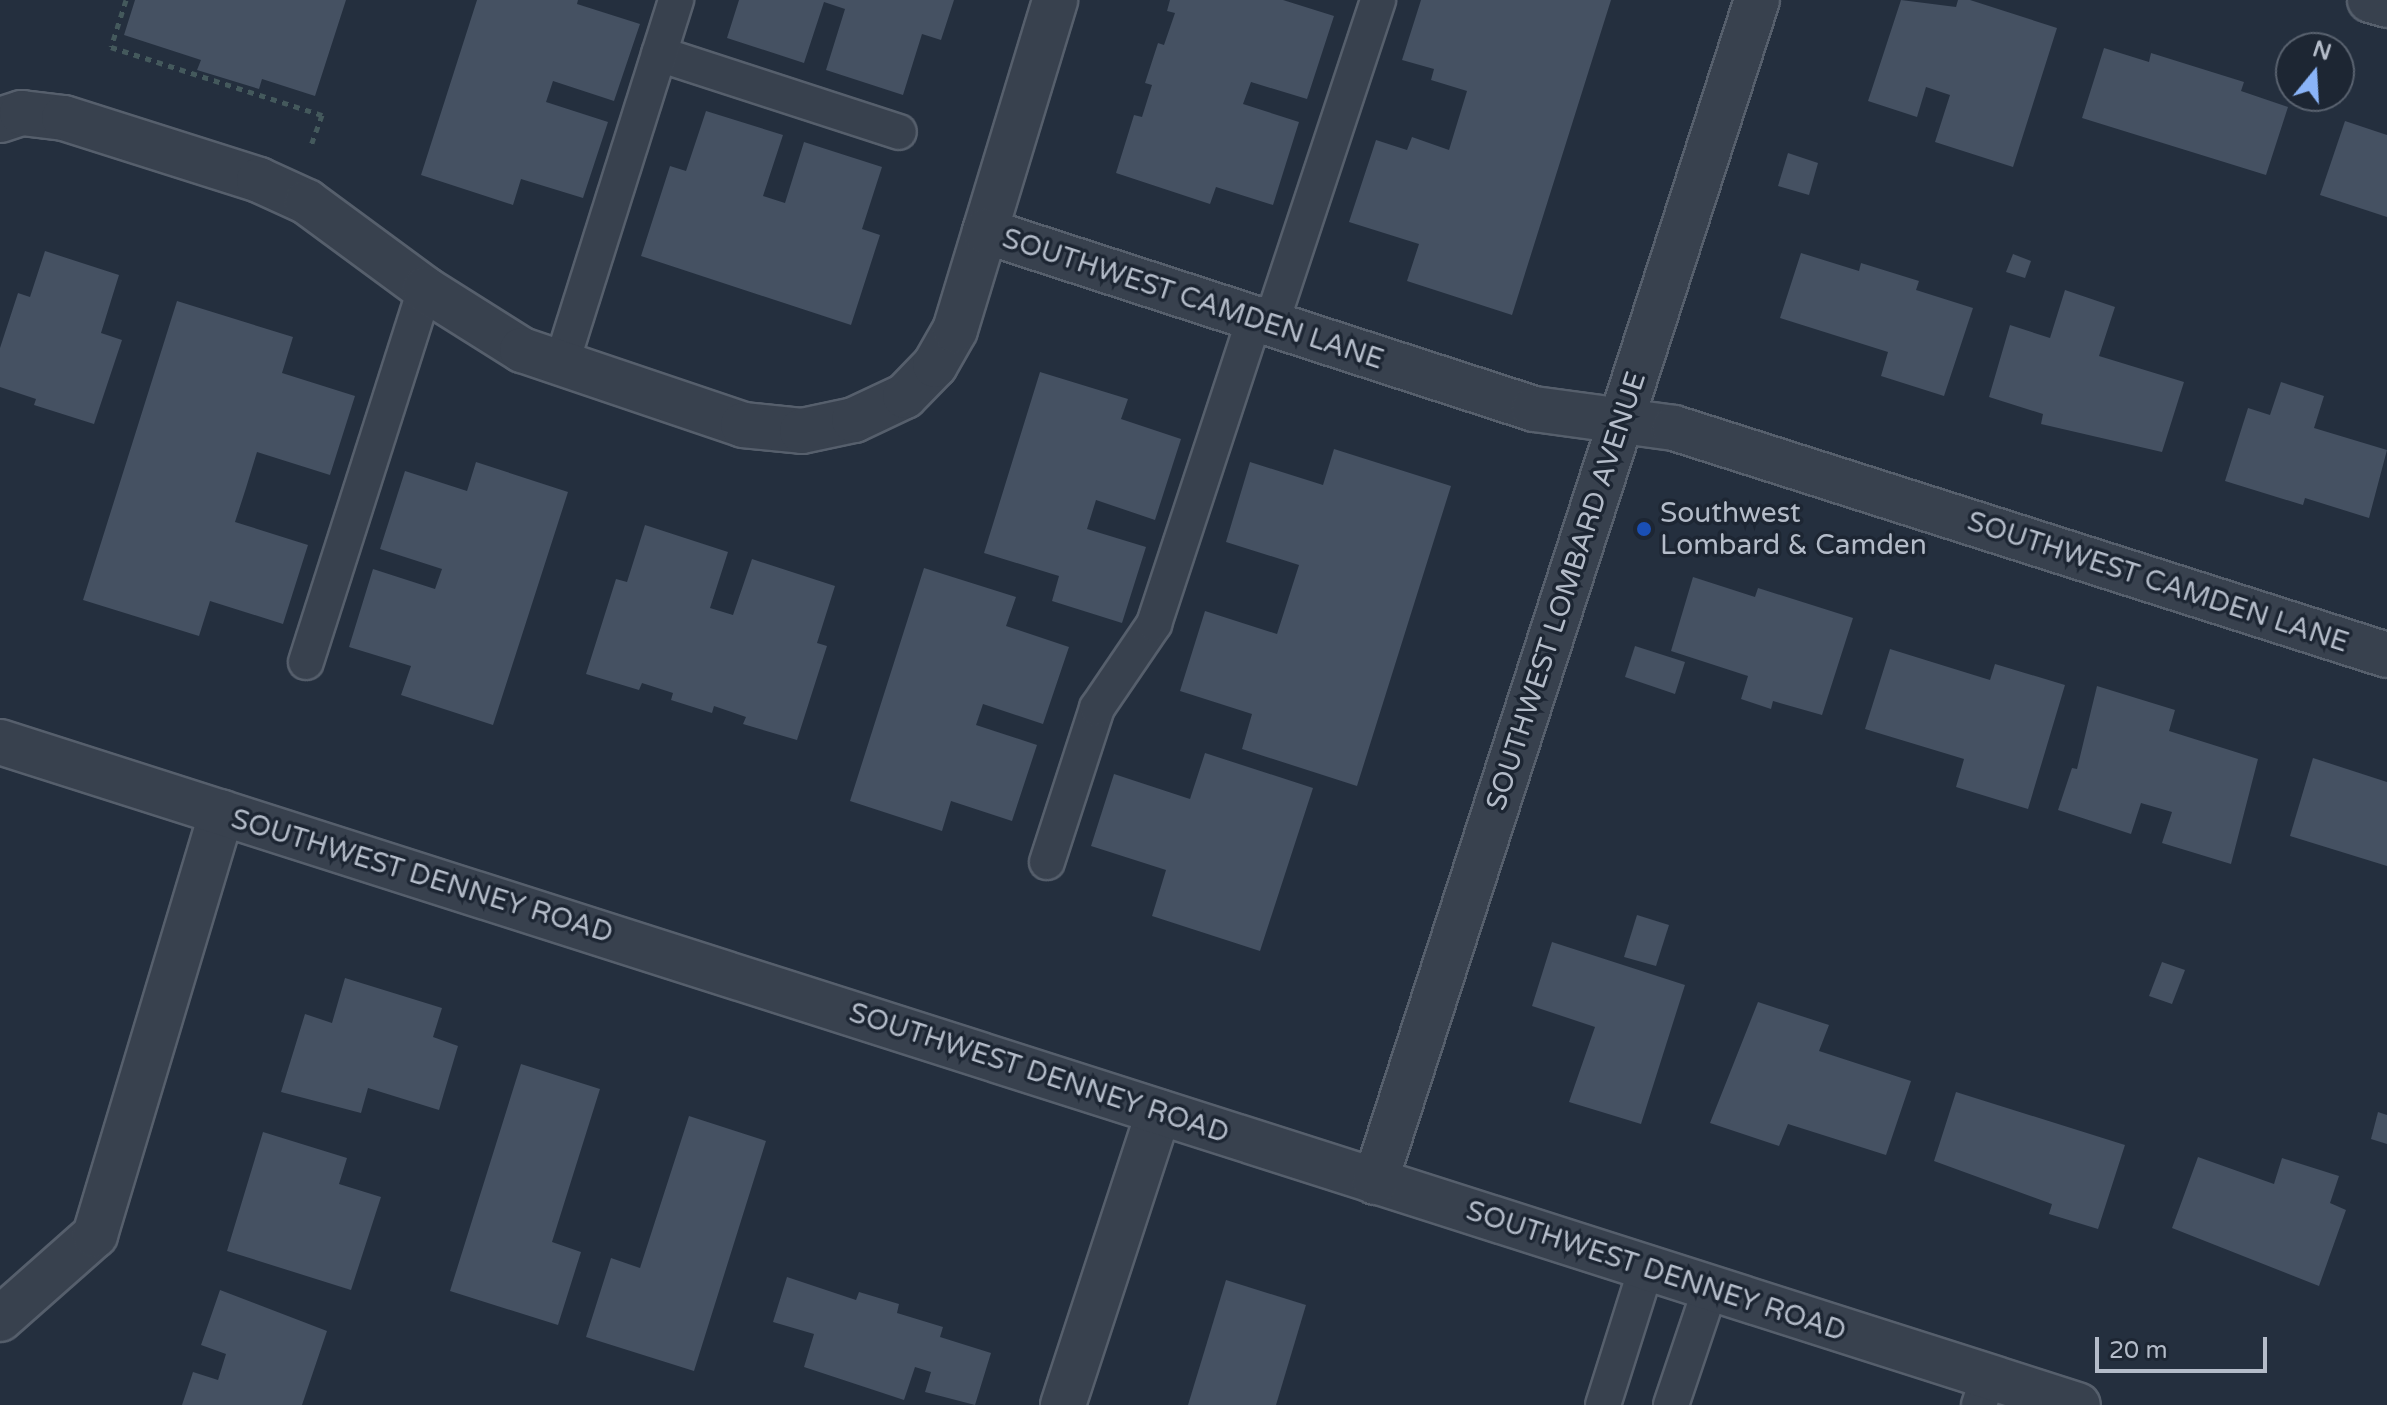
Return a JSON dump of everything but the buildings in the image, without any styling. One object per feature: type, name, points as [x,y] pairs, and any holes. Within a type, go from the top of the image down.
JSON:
[{"type":"street","points":[[985,231],[1055,0]]},
{"type":"street","name":"SOUTHWEST LOMBARD AVENUE","points":[[1375,1182],[1757,0]]},
{"type":"street","points":[[2370,0],[2387,5]]},
{"type":"street","name":"SOUTHWEST CAMDEN LANE","points":[[0,120],[22,113],[64,118],[259,180],[307,202],[425,289],[522,350],[743,425],[802,431],[854,420],[905,396],[935,365],[955,330],[985,231],[1534,409],[1623,418],[1674,428],[2387,655]]},
{"type":"street","name":"SOUTHWEST DENNEY ROAD","points":[[0,742],[1710,1289],[1983,1391],[2078,1405]]},
{"type":"street","points":[[0,1319],[95,1235],[222,813]]},
{"type":"street","points":[[1063,1405],[1159,1112]]},
{"type":"lane","points":[[561,365],[676,0]]},
{"type":"lane","points":[[1047,862],[1097,708],[1154,624],[1378,0]]},
{"type":"lane","points":[[659,54],[899,132]]},
{"type":"lane","points":[[306,662],[425,289]]},
{"type":"lane","points":[[1603,1405],[1646,1269]]},
{"type":"lane","points":[[1671,1405],[1710,1289]]},
{"type":"path","points":[[126,0],[111,47],[322,115],[310,148]]},
{"type":"place","name":"Southwest Lombard & Camden","points":[[1644,529]]}]
